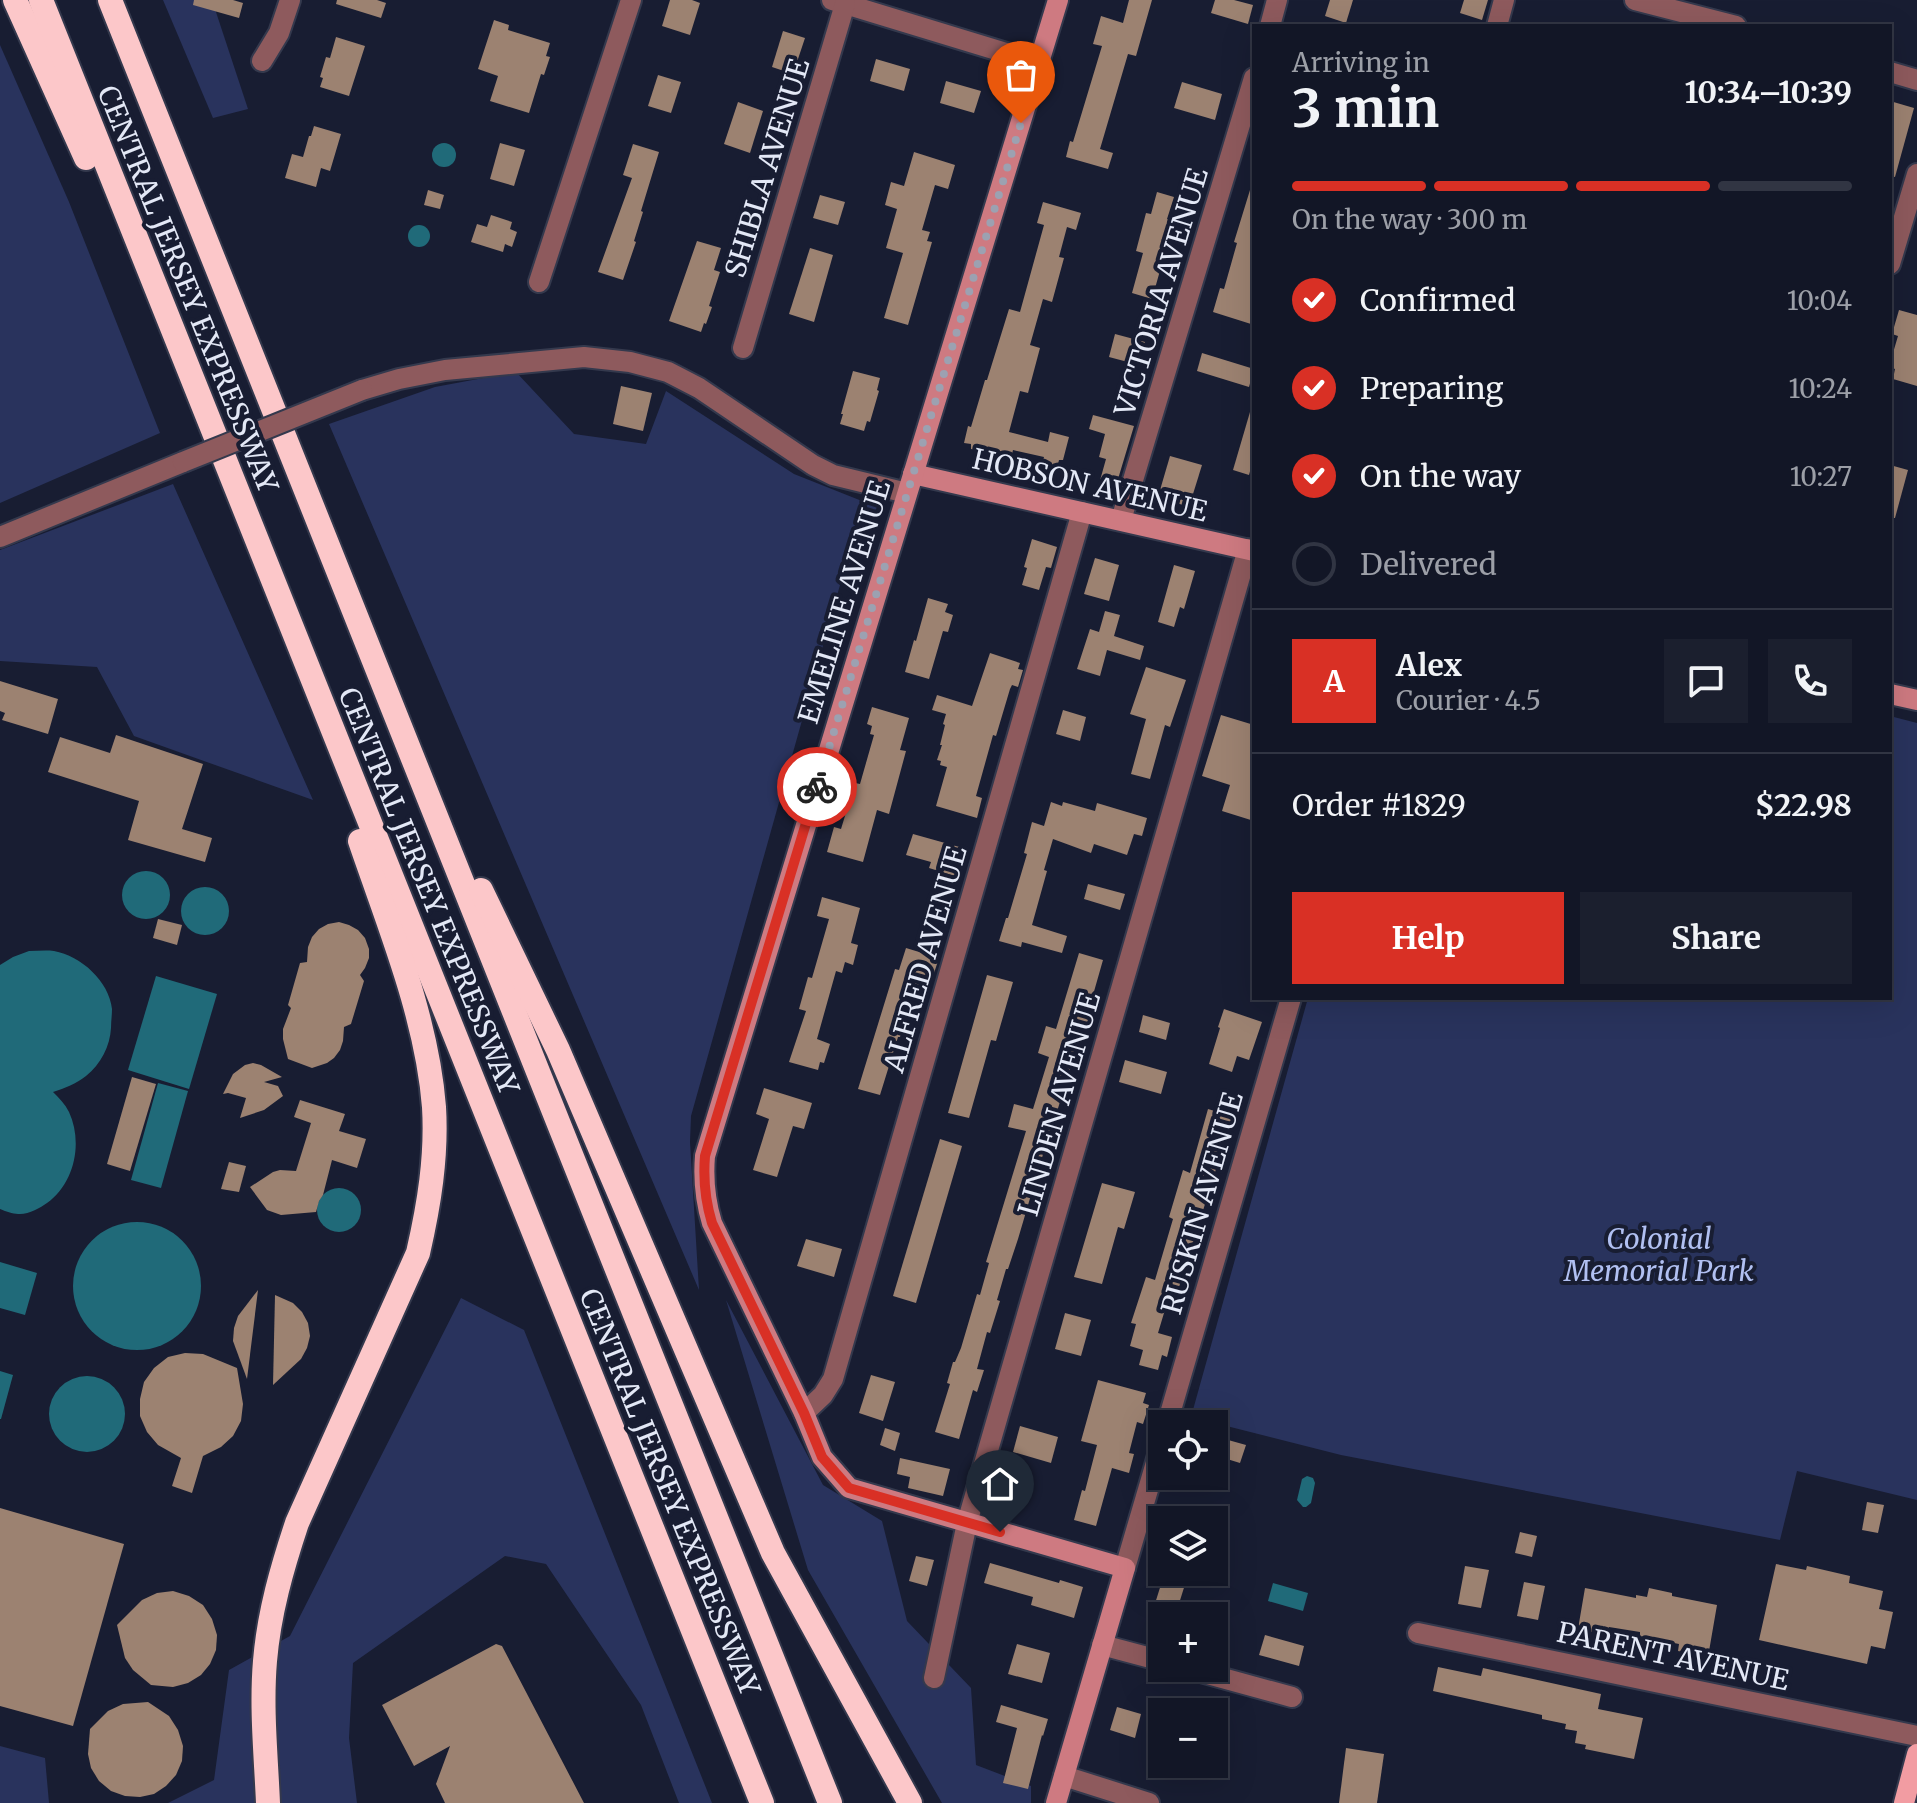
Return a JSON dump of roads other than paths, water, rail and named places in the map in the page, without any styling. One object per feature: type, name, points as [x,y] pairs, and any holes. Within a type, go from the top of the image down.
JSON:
[{"type":"highway","points":[[15,0],[208,422]]},
{"type":"highway","name":"CENTRAL JERSEY EXPRESSWAY","points":[[41,0],[762,1803]]},
{"type":"highway","name":"CENTRAL JERSEY EXPRESSWAY","points":[[110,0],[832,1803]]},
{"type":"highway","points":[[268,1803],[263,1713],[265,1660],[283,1565],[297,1523],[418,1253],[428,1208],[434,1155],[434,1109],[429,1063],[419,1018],[288,622]]},
{"type":"highway","points":[[389,700],[558,1050],[773,1553],[910,1803]]},
{"type":"main road","points":[[1904,1803],[1917,1754]]},
{"type":"street","points":[[262,61],[279,33],[290,0]]},
{"type":"street","points":[[539,282],[631,0]]},
{"type":"street","name":"EMELINE AVENUE","points":[[1058,0],[705,1156],[703,1179],[712,1223],[804,1413],[822,1457],[849,1488],[1125,1568]]},
{"type":"street","points":[[1271,24],[1277,0]]},
{"type":"street","points":[[1498,24],[1504,0]]},
{"type":"street","points":[[1635,0],[1728,24]]},
{"type":"street","points":[[838,2],[1039,63]]},
{"type":"street","name":"SHIBLA AVENUE","points":[[743,348],[838,2]]},
{"type":"street","points":[[1892,73],[1917,80]]},
{"type":"street","name":"VICTORIA AVENUE","points":[[1121,520],[1252,85]]},
{"type":"street","points":[[1892,257],[1917,174]]},
{"type":"street","name":"HOBSON AVENUE","points":[[0,537],[362,390],[445,370],[584,357],[630,362],[668,372],[699,388],[813,465],[833,475],[910,483],[1082,512],[1251,550]]},
{"type":"street","name":"ALFRED AVENUE","points":[[804,1413],[823,1395],[833,1379],[1082,512]]},
{"type":"street","name":"LINDEN AVENUE","points":[[934,1678],[967,1523],[1251,550]]},
{"type":"street","points":[[1892,694],[1917,700]]},
{"type":"street","name":"RUSKIN AVENUE","points":[[1171,1410],[1290,1000]]},
{"type":"street","points":[[1056,1803],[1148,1490]]},
{"type":"street","name":"PARENT AVENUE","points":[[1418,1633],[1917,1736]]},
{"type":"street","points":[[1102,1645],[1148,1657]]},
{"type":"street","points":[[1228,1679],[1292,1697]]},
{"type":"street","points":[[1064,1776],[1149,1803]]},
{"type":"park label","name":"Colonial Memorial Park","points":[[1659,1255]]}]
